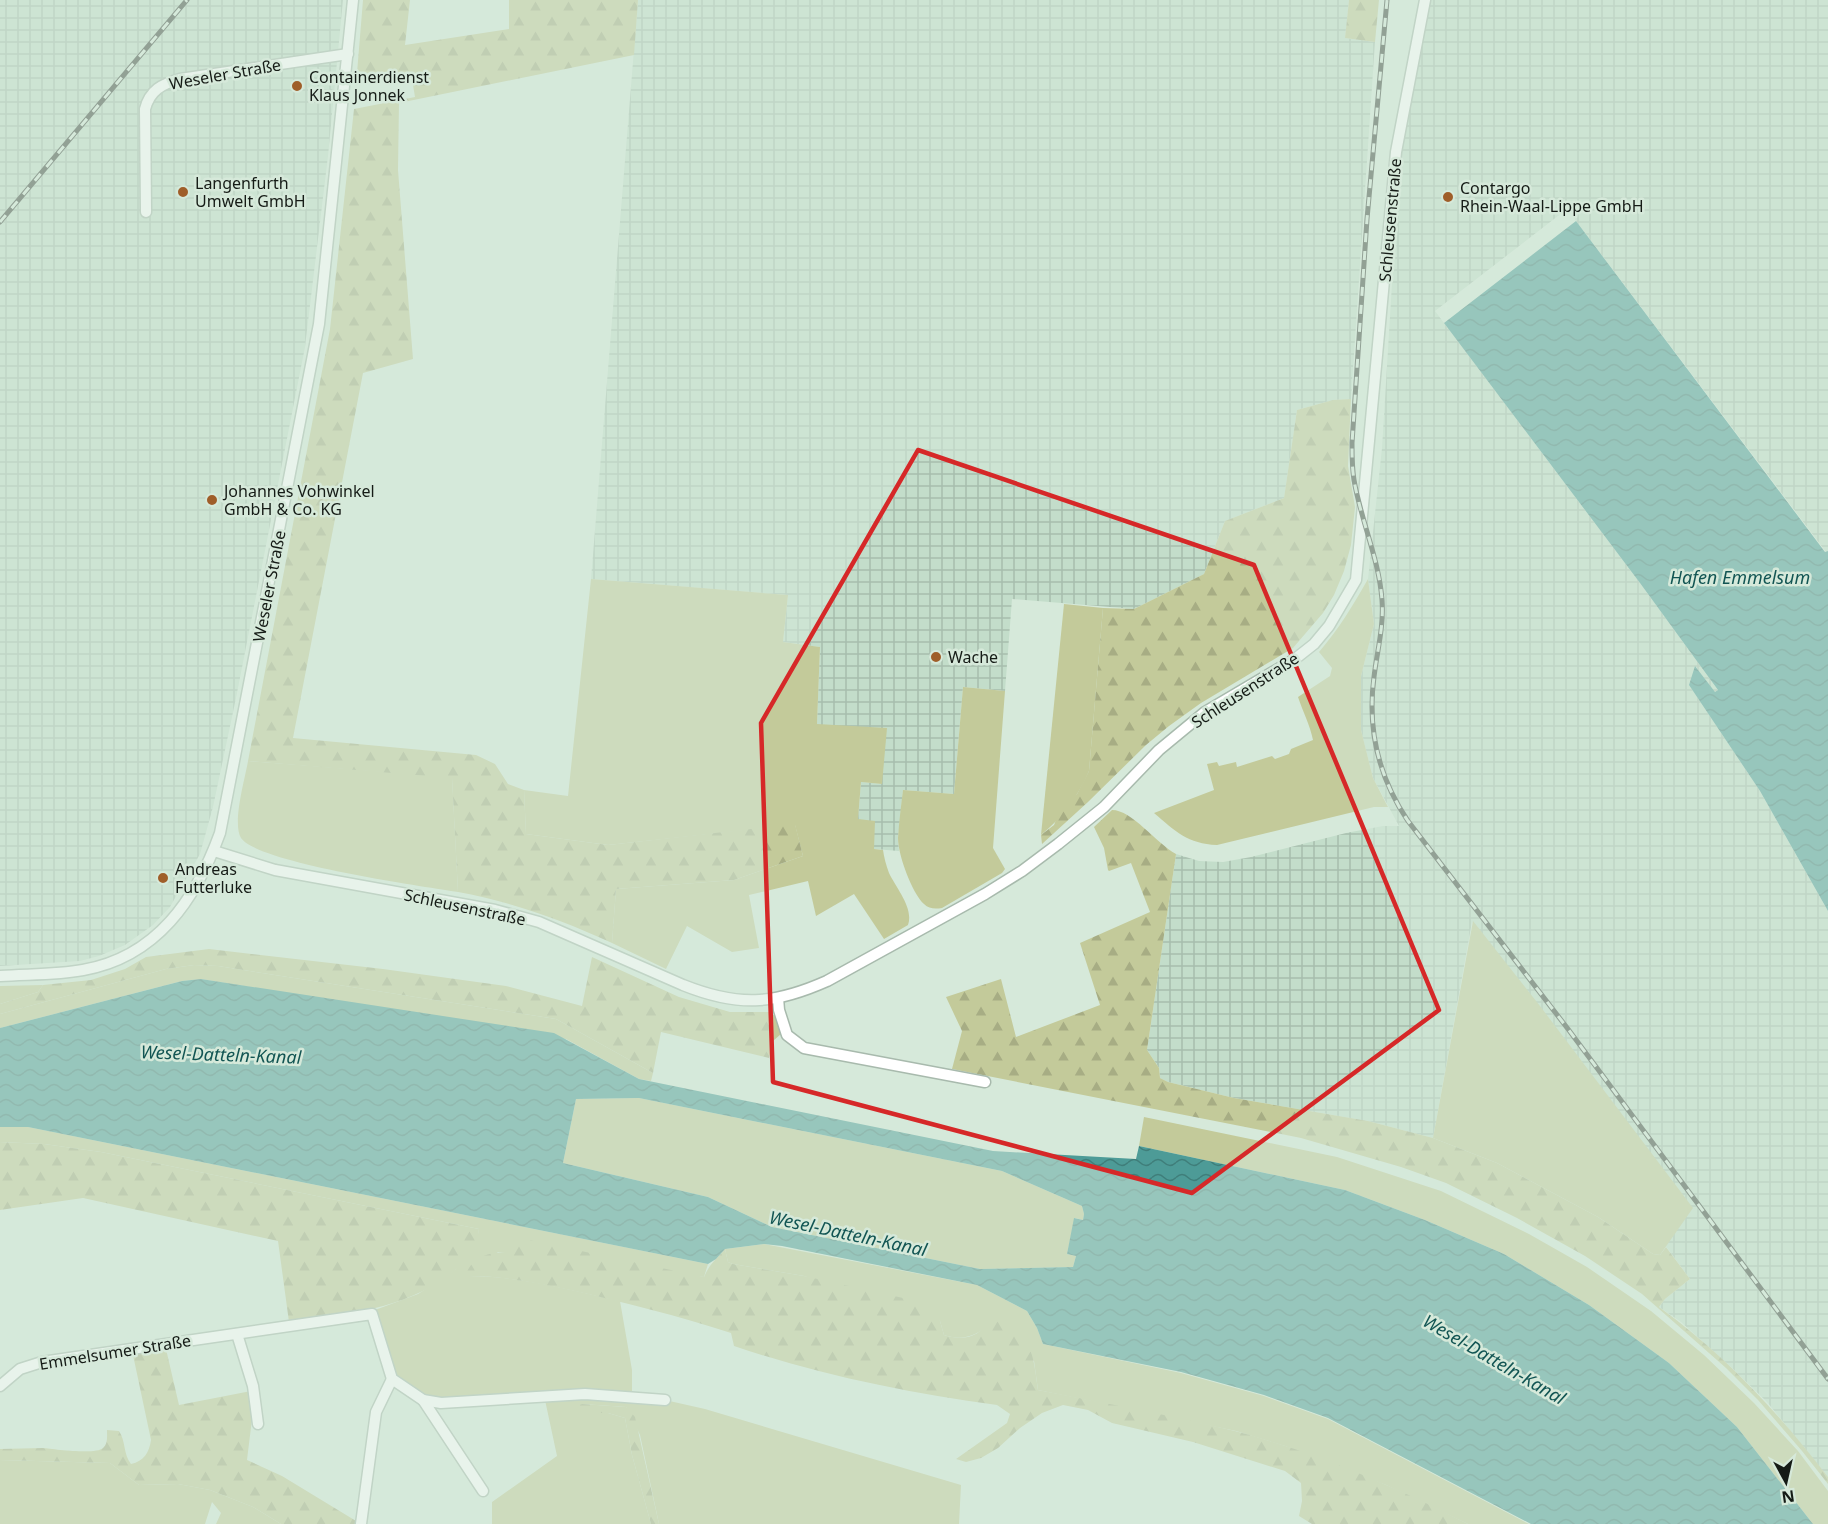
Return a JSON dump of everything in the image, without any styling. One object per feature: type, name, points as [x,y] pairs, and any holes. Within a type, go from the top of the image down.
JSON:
[{"type":"street","name":"Weseler Straße","points":[[0,976],[83,970],[114,962],[140,949],[161,932],[180,911],[194,890],[214,851],[220,833],[315,351],[323,295],[353,0]]},
{"type":"street","name":"Schleusenstraße","points":[[214,851],[275,870],[495,910],[539,922],[706,994],[730,1000],[778,998],[804,992],[1016,875],[1104,807],[1159,750],[1205,712],[1295,659],[1314,644],[1329,626],[1356,580],[1396,152],[1425,0]]},
{"type":"street","name":"Weseler Straße","points":[[146,212],[145,109],[147,101],[156,89],[163,84],[180,79],[348,54]]},
{"type":"street","points":[[778,998],[779,1010],[787,1035],[804,1048],[985,1082]]},
{"type":"street","name":"Emmelsumer Straße","points":[[0,1386],[20,1369],[42,1362],[372,1314],[392,1379]]},
{"type":"street","points":[[237,1334],[253,1386],[258,1424]]},
{"type":"street","points":[[361,1524],[376,1412],[392,1379],[423,1400],[483,1491]]},
{"type":"street","points":[[423,1400],[441,1403],[585,1394],[665,1400]]},
{"type":"highlighted area","points":[[918,450],[1254,565],[1439,1010],[1192,1193],[773,1082],[761,723]]},
{"type":"shaded area","points":[[0,0],[343,0],[328,156],[305,347],[236,698],[213,807],[200,854],[170,907],[153,925],[125,945],[80,961],[0,966]]},
{"type":"shaded area","points":[[638,0],[1349,0],[1345,38],[1375,42],[1351,399],[1333,400],[1297,410],[1284,498],[1225,521],[1204,574],[1134,609],[1012,599],[1005,691],[963,687],[954,794],[903,790],[899,851],[874,849],[858,819],[861,782],[882,784],[817,724],[820,647],[783,642],[788,595],[591,579]]},
{"type":"shaded area","points":[[1428,0],[1828,0],[1828,551],[1826,552],[1567,209],[1435,311],[1718,690],[1715,693],[1696,667],[1689,685],[1760,791],[1828,911],[1828,1477],[1767,1402],[1681,1322],[1659,1307],[1665,1299],[1690,1279],[1665,1245],[1472,922],[1433,1138],[1368,1121],[1234,1098],[1168,1082],[1160,1078],[1159,1068],[1147,1050],[1176,854],[1199,861],[1223,862],[1346,833],[1383,826],[1399,826],[1373,778],[1361,730],[1361,676],[1374,624],[1368,579],[1382,448],[1400,152]]},
{"type":"green space","points":[[363,0],[410,0],[405,45],[509,29],[509,0],[638,0],[634,55],[399,103],[398,170],[413,359],[363,373],[293,738],[476,755],[495,764],[508,784],[524,790],[526,834],[608,845],[795,824],[803,856],[734,880],[616,889],[612,943],[536,913],[458,892],[452,778],[248,761],[330,329],[354,109],[415,97],[411,73],[356,85]]},
{"type":"green space","points":[[1349,0],[1379,0],[1375,42],[1345,38]]},
{"type":"green space","points":[[1351,399],[1348,466],[1355,507],[1351,545],[1344,571],[1323,613],[1293,648],[1201,703],[1169,726],[1042,844],[1041,835],[1054,825],[1061,808],[1077,794],[1089,771],[1103,608],[1134,609],[1204,574],[1225,521],[1284,498],[1297,410],[1333,400]]},
{"type":"green space","points":[[591,579],[788,595],[783,642],[820,647],[817,724],[887,728],[882,784],[861,782],[858,819],[875,821],[874,849],[883,850],[889,873],[909,912],[908,925],[884,939],[854,894],[816,916],[808,881],[749,895],[759,948],[732,952],[687,926],[666,969],[612,943],[616,889],[734,880],[803,856],[795,825],[608,845],[526,834],[524,790],[568,796]]},
{"type":"green space","points":[[1368,579],[1374,624],[1361,676],[1361,730],[1373,778],[1388,807],[1374,807],[1217,845],[1190,839],[1154,813],[1214,790],[1207,764],[1217,762],[1219,766],[1236,762],[1237,767],[1272,756],[1275,759],[1313,740],[1298,697],[1330,676],[1332,668],[1319,652],[1339,626]]},
{"type":"green space","points":[[1064,604],[1103,608],[1089,771],[1069,806],[1041,835]]},
{"type":"green space","points":[[963,687],[1005,691],[993,848],[1005,869],[1002,873],[942,908],[932,908],[919,899],[906,873],[900,854],[898,838],[903,790],[954,794]]},
{"type":"green space","points":[[248,761],[452,777],[458,892],[342,872],[277,856],[254,847],[241,838],[238,822]]},
{"type":"green space","points":[[1112,810],[1128,815],[1176,854],[1147,1050],[1159,1068],[1160,1078],[1234,1098],[1368,1121],[1433,1138],[1497,1163],[1598,1217],[1653,1254],[1660,1255],[1666,1247],[1690,1279],[1665,1299],[1659,1307],[1706,1344],[1750,1386],[1809,1453],[1828,1477],[1828,1484],[1758,1400],[1726,1368],[1642,1294],[1585,1256],[1517,1218],[1446,1183],[1401,1167],[1301,1138],[952,1069],[962,1031],[946,997],[1001,979],[1016,1037],[1100,1005],[1080,943],[1150,912],[1131,863],[1108,870],[1104,848],[1094,827]]},
{"type":"green space","points":[[1473,921],[1693,1208],[1660,1255],[1653,1254],[1598,1217],[1497,1163],[1433,1138]]},
{"type":"green space","points":[[209,949],[506,986],[582,1006],[592,957],[679,997],[730,1012],[769,1012],[775,1016],[781,1034],[773,1041],[769,1058],[661,1032],[653,1073],[556,1019],[218,966],[194,965],[166,969],[0,1014],[0,1004],[38,992],[43,985],[91,980],[125,969],[146,957]]},
{"type":"green space","points":[[194,965],[218,966],[556,1019],[653,1073],[651,1081],[639,1079],[566,1039],[201,979],[182,981],[0,1028],[0,1014],[166,969]]},
{"type":"green space","points":[[43,985],[38,992],[0,1004],[0,986]]},
{"type":"green space","points":[[639,1098],[1002,1171],[1082,1206],[1083,1220],[1075,1218],[1067,1254],[1076,1256],[1073,1267],[980,1269],[772,1227],[708,1197],[563,1163],[576,1099]]},
{"type":"green space","points":[[1144,1117],[1337,1157],[1441,1191],[1529,1234],[1587,1267],[1651,1311],[1704,1355],[1754,1403],[1798,1451],[1828,1491],[1828,1524],[1813,1524],[1737,1427],[1669,1363],[1589,1305],[1504,1254],[1425,1220],[1345,1190],[1139,1146]]},
{"type":"green space","points":[[0,1127],[28,1127],[708,1264],[704,1277],[498,1252],[469,1276],[526,1281],[620,1301],[632,1370],[632,1392],[592,1391],[444,1399],[412,1389],[401,1380],[387,1356],[375,1310],[418,1294],[456,1269],[475,1249],[479,1229],[101,1152],[44,1144],[0,1142]]},
{"type":"green space","points":[[0,1142],[44,1144],[101,1152],[479,1229],[476,1248],[472,1255],[450,1274],[412,1296],[353,1313],[289,1322],[278,1241],[83,1198],[0,1210]]},
{"type":"green space","points":[[515,1237],[704,1277],[725,1249],[728,1262],[733,1264],[804,1276],[903,1298],[928,1306],[940,1321],[944,1335],[951,1337],[964,1338],[976,1334],[988,1319],[1002,1323],[1013,1329],[1027,1344],[1034,1364],[1038,1390],[1186,1420],[1265,1439],[1354,1471],[1468,1524],[1312,1524],[1299,1516],[1302,1501],[1301,1483],[1285,1471],[1193,1442],[1112,1423],[1088,1410],[1063,1405],[1042,1413],[1020,1428],[998,1448],[981,1458],[966,1462],[956,1459],[1007,1423],[1010,1414],[997,1405],[897,1389],[798,1366],[734,1346],[731,1333],[631,1304],[532,1282],[466,1274],[469,1267],[479,1258],[512,1252]]},
{"type":"green space","points":[[764,1244],[977,1285],[1027,1311],[1043,1344],[1181,1373],[1264,1396],[1328,1419],[1529,1524],[1468,1524],[1386,1485],[1285,1446],[1236,1431],[1038,1390],[1034,1361],[985,1328],[965,1337],[950,1337],[944,1335],[940,1321],[804,1276],[728,1262],[725,1249]]},
{"type":"green space","points":[[166,1349],[179,1405],[251,1391],[254,1403],[247,1460],[282,1476],[361,1524],[281,1524],[253,1507],[210,1490],[178,1484],[139,1485],[110,1463],[0,1460],[0,1449],[99,1450],[106,1444],[107,1430],[119,1431],[131,1464],[143,1459],[151,1440],[133,1355]]},
{"type":"green space","points":[[584,1398],[665,1400],[705,1409],[961,1485],[959,1524],[659,1524],[640,1435],[626,1407],[582,1404],[573,1413],[608,1413],[625,1418],[632,1455],[651,1524],[492,1524],[492,1502],[557,1456],[545,1400]]},
{"type":"green space","points":[[582,1404],[626,1407],[635,1417],[659,1524],[651,1524],[632,1455],[625,1418],[608,1413],[573,1413],[569,1409]]},
{"type":"green space","points":[[0,1460],[110,1463],[139,1485],[178,1484],[210,1490],[253,1507],[281,1524],[216,1524],[221,1513],[212,1502],[205,1524],[0,1524]]},
{"type":"water","name":"Hafen Emmelsum","points":[[1576,221],[1825,552],[1828,551],[1828,911],[1760,791],[1689,685],[1695,666],[1715,692],[1718,690],[1444,323]]},
{"type":"water","name":"Wesel-Datteln-Kanal","points":[[201,979],[554,1033],[639,1079],[993,1151],[1136,1159],[1139,1146],[1345,1190],[1425,1220],[1504,1254],[1589,1305],[1669,1363],[1737,1427],[1813,1524],[1531,1524],[1328,1418],[1264,1395],[1181,1372],[1043,1344],[1027,1311],[977,1285],[764,1244],[725,1249],[708,1264],[28,1127],[0,1127],[0,1028],[182,981]],"holes":[[[639,1098],[1002,1171],[1082,1206],[1083,1220],[1074,1218],[1067,1254],[1076,1256],[1073,1267],[980,1269],[772,1227],[708,1197],[563,1163],[576,1099]]]},
{"type":"railway","points":[[0,222],[187,0]]},
{"type":"railway","points":[[1387,0],[1367,219],[1352,443],[1354,480],[1377,570],[1382,600],[1372,715],[1383,770],[1389,788],[1408,821],[1568,1029],[1828,1379]]},
{"type":"place","name":"Containerdienst Klaus Jonnek","points":[[297,86]]},
{"type":"place","name":"Langenfurth Umwelt GmbH","points":[[183,192]]},
{"type":"place","name":"Contargo Rhein-Waal-Lippe GmbH","points":[[1448,197]]},
{"type":"place","name":"Johannes Vohwinkel GmbH & Co. KG","points":[[212,500]]},
{"type":"place","name":"Wache","points":[[936,657]]},
{"type":"place","name":"Andreas Futterluke","points":[[163,878]]}]
